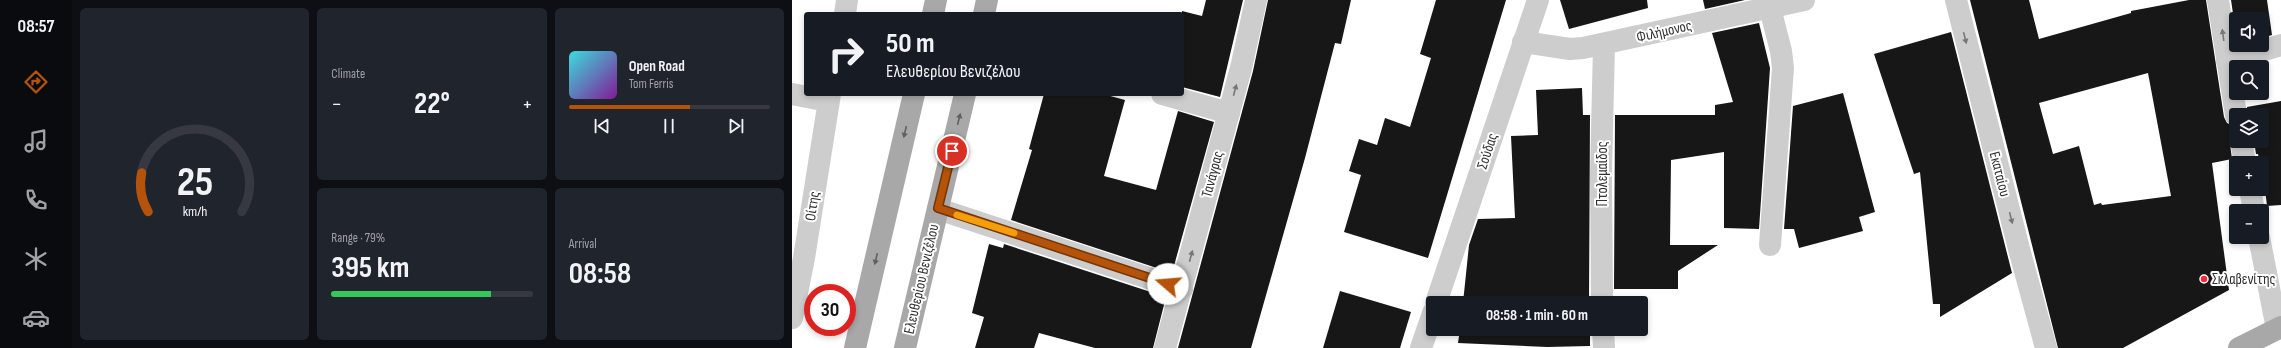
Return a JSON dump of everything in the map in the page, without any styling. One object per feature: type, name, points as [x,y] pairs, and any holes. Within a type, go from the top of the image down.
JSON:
[{"type":"main road","points":[[933,12],[936,0]]},
{"type":"main road","points":[[984,12],[987,0]]},
{"type":"main road","points":[[855,348],[914,96]]},
{"type":"main road","name":"Ελευθερίου Βενιζέλου","points":[[905,348],[965,96]]},
{"type":"main road","points":[[2239,348],[2279,328]]},
{"type":"street","points":[[845,12],[847,0]]},
{"type":"street","name":"Τανάγρας","points":[[1165,348],[1229,114],[1256,0]]},
{"type":"street","name":"Σούδας","points":[[1438,296],[1538,0]]},
{"type":"street","name":"Φιλήμονος","points":[[1523,42],[1570,49],[1604,45],[1804,0]]},
{"type":"street","name":"Εκαταίου","points":[[1956,0],[2019,249],[2046,348]]},
{"type":"street","points":[[2218,0],[2226,61],[2235,108]]},
{"type":"street","points":[[1770,8],[1781,51],[1783,68],[1770,245]]},
{"type":"street","name":"Πτολεμαίδος","points":[[1602,296],[1601,173],[1604,45]]},
{"type":"street","points":[[2226,61],[2281,45]]},
{"type":"street","points":[[792,94],[804,95]]},
{"type":"street","points":[[810,96],[829,98]]},
{"type":"street","points":[[1169,96],[1229,114]]},
{"type":"street","name":"Οίτης","points":[[792,318],[804,258],[829,98]]},
{"type":"street","points":[[938,208],[1182,289]]},
{"type":"street","points":[[2261,244],[2279,328]]},
{"type":"street","points":[[1421,348],[1426,333]]},
{"type":"street","points":[[1603,336],[1604,348]]},
{"type":"building","points":[[1206,0],[1243,0],[1220,97],[1184,88],[1184,12],[1182,11],[1202,16]]},
{"type":"building","points":[[1268,0],[1351,0],[1341,44],[1335,43],[1305,158],[1251,348],[1178,348],[1253,71]]},
{"type":"building","points":[[1436,0],[1506,0],[1428,258],[1344,232],[1361,175],[1349,171],[1359,139],[1377,145],[1385,118],[1410,127],[1431,58],[1420,54]]},
{"type":"building","points":[[1560,0],[1647,0],[1648,8],[1569,29]]},
{"type":"building","points":[[1703,0],[1745,0],[1705,9]]},
{"type":"building","points":[[1970,0],[2029,0],[2039,39],[2131,13],[2131,11],[2189,0],[2206,0],[2224,117],[2229,124],[2229,148],[2230,148],[2232,156],[2229,156],[2229,160],[2212,163],[2229,290],[2123,348],[2058,348]],"holes":[[[2148,73],[2171,196],[2102,205],[2101,203],[2094,205],[2079,146],[2053,154],[2039,103]]]},
{"type":"building","points":[[2231,0],[2267,0],[2269,12],[2233,12]]},
{"type":"building","points":[[2269,14],[2272,35],[2269,36]]},
{"type":"building","points":[[1759,23],[1770,68],[1759,229],[1724,228],[1724,152],[1671,160],[1670,245],[1718,245],[1678,271],[1678,289],[1614,289],[1615,115],[1715,115],[1715,105],[1733,102],[1712,33]]},
{"type":"building","points":[[1951,32],[2012,273],[1940,317],[1940,304],[1933,304],[1920,172],[1914,174],[1874,54]]},
{"type":"building","points":[[1582,88],[1583,115],[1590,115],[1589,296],[1464,296],[1469,245],[1478,219],[1515,218],[1511,136],[1538,135],[1536,90]]},
{"type":"building","points":[[1843,93],[1875,212],[1859,217],[1863,231],[1799,248],[1794,229],[1784,229],[1793,106]]},
{"type":"building","points":[[1043,96],[1110,96],[1125,100],[1104,176],[1156,190],[1178,111],[1214,122],[1172,273],[1011,220],[1032,150],[1029,149]]},
{"type":"building","points":[[2281,101],[2281,205],[2269,206],[2269,204],[2267,204],[2266,196],[2269,196],[2269,156],[2258,156],[2258,154],[2256,154],[2255,148],[2269,148],[2269,108],[2247,107]]},
{"type":"building","points":[[989,244],[1003,248],[1004,244],[1166,297],[1153,348],[1095,348],[1039,333],[1034,348],[975,348],[984,317],[972,313]]},
{"type":"building","points":[[1340,291],[1411,312],[1400,348],[1323,348]]},
{"type":"building","points":[[1459,336],[1590,336],[1590,346],[1547,347],[1458,343]]},
{"type":"slow traffic","points":[[957,215],[1014,233]]},
{"type":"place","name":"Σκλαβενίτης","points":[[2204,279]]},
{"type":"route","points":[[952,151],[938,208],[1168,284]]}]
